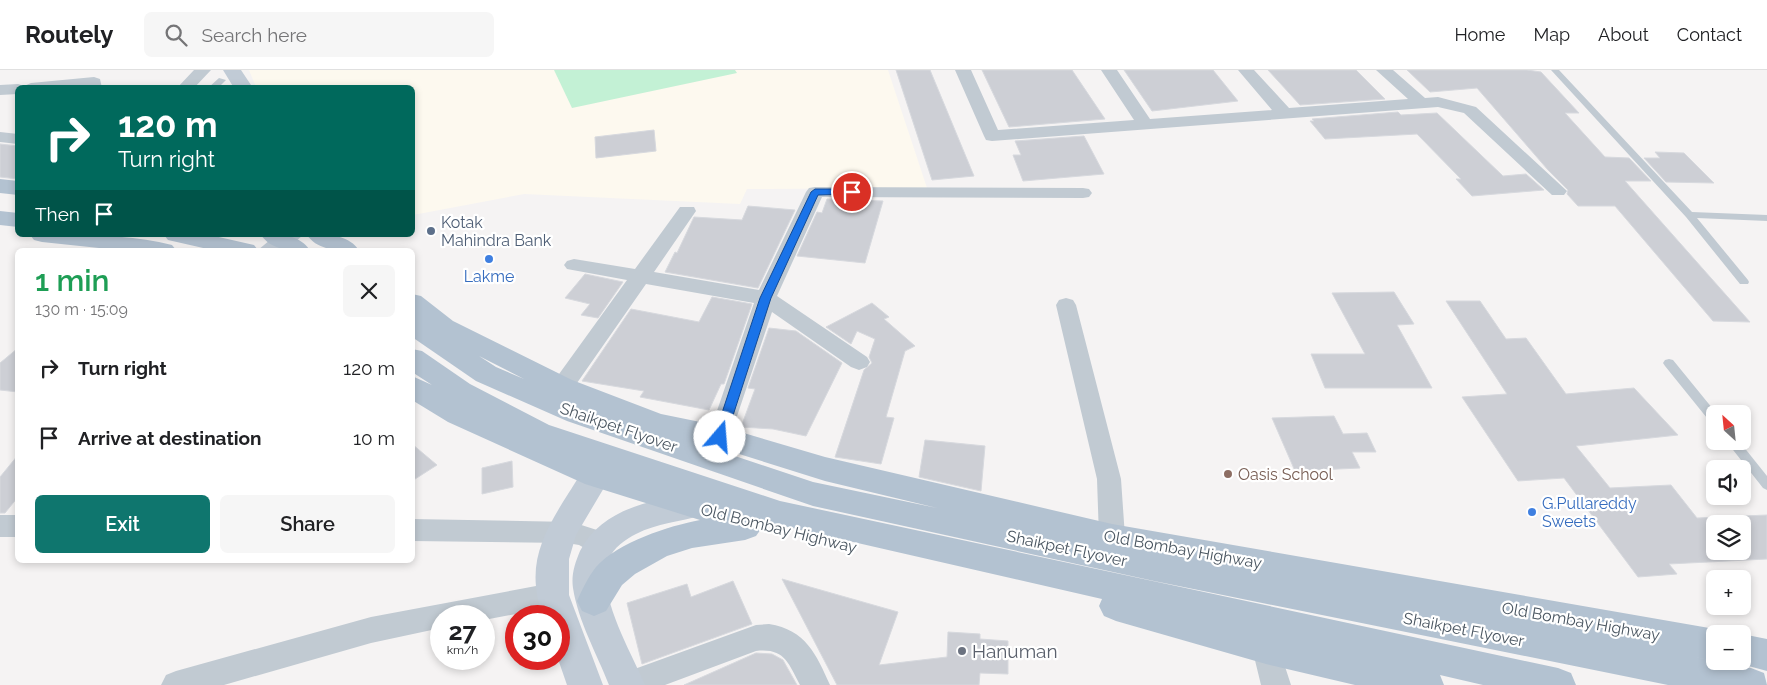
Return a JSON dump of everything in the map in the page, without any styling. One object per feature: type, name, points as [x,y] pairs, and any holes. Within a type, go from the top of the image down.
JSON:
[{"type":"main road","points":[[0,186],[15,188]]},
{"type":"main road","points":[[0,199],[15,201]]},
{"type":"main road","points":[[0,218],[15,220]]},
{"type":"main road","points":[[0,231],[15,232]]},
{"type":"main road","points":[[62,237],[154,248]]},
{"type":"main road","points":[[185,237],[237,248]]},
{"type":"main road","points":[[276,237],[295,248]]},
{"type":"main road","points":[[325,237],[345,244]]},
{"type":"main road","name":"Old Bombay Highway","points":[[415,304],[444,327],[562,387],[657,424],[720,437],[825,469],[1112,537],[1706,643]]},
{"type":"main road","name":"Shaikpet Flyover","points":[[415,326],[486,374],[577,414],[813,494],[1163,569],[1751,685]]},
{"type":"main road","name":"Shaikpet Flyover","points":[[415,360],[460,391],[539,433],[780,514],[1558,685]]},
{"type":"main road","name":"Old Bombay Highway","points":[[415,388],[458,416],[596,476],[691,506],[916,562],[1122,608],[1266,648],[1426,685]]},
{"type":"main road","points":[[594,601],[610,576],[658,546],[690,534],[723,528],[767,526]]},
{"type":"main road","points":[[1751,652],[1767,655]]},
{"type":"street","points":[[189,85],[203,70]]},
{"type":"street","points":[[963,70],[992,136],[1438,102],[1470,110],[1558,191]]},
{"type":"street","points":[[1109,70],[1146,125]]},
{"type":"street","points":[[1246,70],[1285,114]]},
{"type":"street","points":[[1384,70],[1421,103]]},
{"type":"street","points":[[222,79],[237,85]]},
{"type":"street","points":[[62,85],[94,82],[94,85]]},
{"type":"street","points":[[0,90],[15,89]]},
{"type":"street","points":[[0,137],[15,139]]},
{"type":"street","points":[[720,437],[766,298],[815,192],[1084,193]]},
{"type":"street","points":[[562,387],[688,211]]},
{"type":"street","points":[[273,248],[287,237]]},
{"type":"street","points":[[574,265],[766,298],[859,362]]},
{"type":"street","points":[[1066,305],[1108,479],[1112,537]]},
{"type":"street","points":[[584,685],[552,595],[552,559],[561,532],[596,476]]},
{"type":"street","points":[[691,506],[659,511],[618,528],[599,545],[592,563],[589,581],[594,601],[628,685],[756,638],[776,636],[786,640],[795,648],[815,685]]},
{"type":"street","points":[[0,526],[15,526]]},
{"type":"street","points":[[415,530],[561,532],[581,534],[592,538],[599,545]]},
{"type":"street","points":[[495,606],[552,595]]},
{"type":"street","points":[[176,685],[371,630],[430,618]]},
{"type":"street","points":[[1266,648],[1276,685]]},
{"type":"lane","points":[[1555,70],[1689,215],[1744,282]]},
{"type":"lane","points":[[1689,215],[1767,218]]},
{"type":"lane","points":[[1669,362],[1706,409]]},
{"type":"lane","points":[[1739,450],[1767,485]]},
{"type":"shaded area","points":[[249,70],[888,70],[927,188],[747,189],[740,204],[524,194],[415,215],[415,85],[255,85]]},
{"type":"green space","points":[[554,70],[735,70],[737,73],[572,108]]},
{"type":"building","points":[[896,70],[930,70],[974,176],[932,180]]},
{"type":"building","points":[[982,70],[1072,70],[1105,119],[1009,127]]},
{"type":"building","points":[[1124,70],[1213,70],[1238,101],[1152,111]]},
{"type":"building","points":[[1268,70],[1356,70],[1385,99],[1300,105]]},
{"type":"building","points":[[1407,70],[1527,70],[1541,72],[1579,113],[1565,113],[1605,157],[1629,158],[1651,181],[1625,181],[1750,322],[1713,321],[1615,206],[1578,206],[1567,194],[1568,190],[1548,170],[1477,88],[1430,92]]},
{"type":"building","points":[[1398,112],[1401,115],[1437,113],[1503,176],[1526,174],[1544,190],[1472,196],[1456,179],[1461,179],[1417,134],[1325,139],[1310,121],[1314,121],[1312,119]]},
{"type":"building","points":[[654,130],[656,151],[596,158],[595,137]]},
{"type":"building","points":[[1084,136],[1104,174],[1023,181],[1013,155],[1021,155],[1015,141]]},
{"type":"building","points":[[0,144],[15,146],[15,179],[0,177]]},
{"type":"building","points":[[1655,152],[1684,153],[1714,183],[1666,182],[1644,158],[1660,158]]},
{"type":"building","points":[[827,199],[883,201],[865,263],[797,256],[817,212],[822,213]]},
{"type":"building","points":[[748,206],[795,210],[758,288],[665,272],[675,252],[677,253],[694,217],[742,220]]},
{"type":"building","points":[[585,274],[623,282],[598,318],[581,315],[590,304],[565,298]]},
{"type":"building","points":[[1394,292],[1414,324],[1397,325],[1432,388],[1325,388],[1311,354],[1365,354],[1332,293]]},
{"type":"building","points":[[712,297],[752,304],[724,384],[721,384],[709,410],[640,397],[644,391],[582,381],[631,309],[699,322]]},
{"type":"building","points":[[1446,301],[1480,301],[1506,339],[1526,338],[1566,394],[1634,388],[1678,435],[1576,446],[1610,488],[1671,485],[1697,518],[1706,518],[1706,560],[1747,560],[1669,564],[1677,574],[1638,577],[1564,478],[1518,481],[1462,397],[1507,394]]},
{"type":"building","points":[[872,303],[889,317],[884,319],[915,346],[905,351],[886,417],[894,418],[881,464],[835,457],[864,370],[872,363],[869,357],[875,339],[857,331],[851,344],[826,327]]},
{"type":"building","points":[[769,328],[796,331],[842,363],[806,436],[773,429],[741,427],[755,389],[748,388]]},
{"type":"building","points":[[15,350],[15,392],[0,390],[0,363]]},
{"type":"building","points":[[1334,416],[1343,434],[1367,433],[1376,452],[1352,452],[1360,468],[1295,471],[1272,418]]},
{"type":"building","points":[[925,440],[985,446],[981,491],[919,477]]},
{"type":"building","points":[[415,447],[437,465],[415,479]]},
{"type":"building","points":[[15,459],[15,501],[5,513],[0,513],[0,477]]},
{"type":"building","points":[[512,461],[513,487],[482,494],[482,468]]},
{"type":"building","points":[[1767,515],[1767,559],[1751,560],[1751,516]]},
{"type":"building","points":[[782,579],[898,612],[879,665],[947,657],[948,632],[980,634],[980,639],[1008,641],[1008,674],[980,673],[979,685],[837,685]]},
{"type":"building","points":[[733,581],[752,624],[642,664],[627,603],[687,584],[691,597]]},
{"type":"building","points":[[756,653],[772,654],[783,660],[797,685],[684,685]]},
{"type":"place","name":"Kotak Mahindra Bank","points":[[431,231]]},
{"type":"place","name":"Lakme","points":[[489,259]]},
{"type":"place","name":"Oasis School","points":[[1228,474]]},
{"type":"place","name":"G.Pullareddy Sweets","points":[[1532,512]]},
{"type":"place","name":"Hanuman","points":[[962,651]]},
{"type":"route","points":[[720,437],[766,298],[815,192],[852,192]]}]
